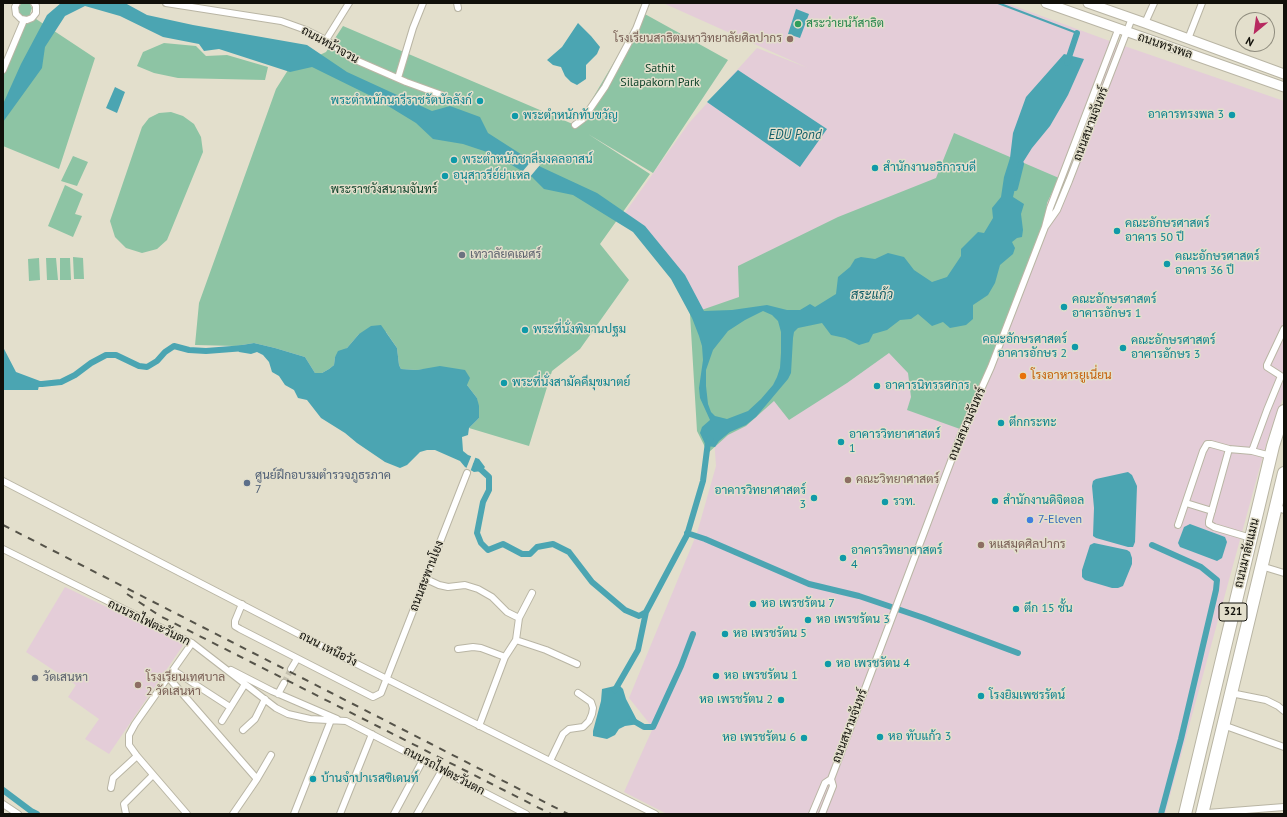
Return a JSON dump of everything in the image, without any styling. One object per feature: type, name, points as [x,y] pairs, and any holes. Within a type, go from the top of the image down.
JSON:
[{"type":"highway","name":"ถนนมาลัยแมน","points":[[1185,814],[1271,456],[1284,410]]},
{"type":"highway","name":"ถนนมาลัยแมน","points":[[1205,814],[1222,727],[1261,566],[1280,509],[1284,473]]},
{"type":"highway","points":[[1179,814],[1190,790]]},
{"type":"main road","name":"ถนนทรงพล","points":[[1046,3],[1284,87]]},
{"type":"main road","name":"ถนนทรงพล","points":[[1088,3],[1284,74]]},
{"type":"street","points":[[16,3],[16,14],[24,20],[30,19],[34,16],[36,9],[34,3]]},
{"type":"street","name":"ถนนหน้าจวน","points":[[167,3],[281,21],[306,30],[326,40],[351,58],[442,95]]},
{"type":"street","points":[[326,40],[349,3]]},
{"type":"street","points":[[398,78],[413,28],[423,3]]},
{"type":"street","points":[[575,125],[583,119],[606,87],[636,29],[646,3]]},
{"type":"street","points":[[1145,23],[1154,3]]},
{"type":"street","points":[[1188,39],[1202,3]]},
{"type":"street","name":"ถนนสนามจันทร์","points":[[812,814],[825,783],[831,779],[962,432],[993,362],[1045,227],[1050,208],[1123,31],[1132,18]]},
{"type":"street","points":[[3,68],[24,20]]},
{"type":"street","name":"ถนนสนามจันทร์","points":[[1045,227],[1057,210],[1123,31]]},
{"type":"street","points":[[1252,451],[1267,410],[1283,374],[1276,372],[1266,365],[1284,329]]},
{"type":"street","points":[[1178,525],[1203,451],[1207,444],[1229,449],[1252,451],[1271,456]]},
{"type":"street","points":[[1229,449],[1209,524],[1214,528],[1251,538]]},
{"type":"street","name":"ถนนสะพานโยง","points":[[297,658],[373,697],[381,693],[467,473]]},
{"type":"street","name":"ถนน เหนือวัง","points":[[3,481],[479,726],[655,814]]},
{"type":"street","points":[[1186,503],[1212,511]]},
{"type":"street","name":"ถนนรถไฟตะวันตก","points":[[3,549],[192,643],[276,708],[288,714],[310,719],[346,721],[526,814]]},
{"type":"street","points":[[1261,566],[1284,573]]},
{"type":"street","points":[[426,579],[448,587],[465,585],[478,590],[492,597],[502,605],[507,612],[519,618]]},
{"type":"street","points":[[479,726],[505,657],[516,640],[519,618],[532,593]]},
{"type":"street","points":[[242,604],[235,621],[236,626],[297,658],[291,669]]},
{"type":"street","points":[[516,640],[546,650],[577,664]]},
{"type":"street","points":[[187,814],[137,756],[129,745],[129,735],[134,724],[192,643]]},
{"type":"street","points":[[458,650],[473,647],[481,648],[505,657]]},
{"type":"street","points":[[218,663],[278,694],[340,720]]},
{"type":"street","points":[[173,670],[230,707]]},
{"type":"street","points":[[168,677],[257,779]]},
{"type":"street","points":[[278,694],[284,683]]},
{"type":"street","points":[[222,721],[245,684]]},
{"type":"street","points":[[550,761],[564,734],[569,729],[583,727],[589,721],[592,714],[593,708],[591,702],[578,693]]},
{"type":"street","points":[[1230,693],[1266,700],[1284,711]]},
{"type":"street","points":[[243,730],[255,719],[266,700]]},
{"type":"street","points":[[294,814],[331,720]]},
{"type":"street","points":[[1222,727],[1284,747]]},
{"type":"street","points":[[340,814],[372,734]]},
{"type":"street","points":[[233,814],[257,779],[271,755]]},
{"type":"street","points":[[111,788],[113,778],[137,756]]},
{"type":"street","points":[[394,814],[423,760]]},
{"type":"street","points":[[417,814],[442,770]]},
{"type":"street","points":[[126,814],[124,804],[154,775]]},
{"type":"street","name":"ถนนสนามจันทร์","points":[[822,814],[833,786],[831,779]]},
{"type":"street","points":[[3,804],[18,814]]},
{"type":"street","points":[[1205,814],[1284,807]]},
{"type":"shaded area","points":[[663,3],[1006,3],[1107,40],[1284,101],[1284,396],[1267,441],[1165,814],[667,814],[624,792],[653,728],[629,698],[697,533],[716,466],[707,336],[688,289],[624,214],[689,123],[757,48],[808,68]]},
{"type":"shaded area","points":[[65,587],[184,644],[109,754],[85,739],[99,719],[68,697],[76,685],[26,652]]},
{"type":"green space","points":[[22,3],[30,4],[32,8],[30,14],[33,17],[95,58],[59,169],[3,146],[3,69],[23,17],[19,15],[18,10]]},
{"type":"green space","name":"พระราชวังสนามจันทร์","points":[[643,13],[728,60],[653,173],[588,134],[650,174],[600,244],[629,280],[580,349],[552,371],[529,446],[469,428],[479,418],[477,398],[467,385],[427,369],[401,369],[399,365],[397,348],[386,332],[359,334],[347,348],[335,357],[334,365],[322,373],[315,373],[305,357],[254,343],[236,346],[195,345],[199,303],[276,89],[288,70],[326,52],[343,26],[575,125],[581,118]]},
{"type":"green space","points":[[164,43],[196,46],[206,56],[227,55],[268,67],[265,80],[178,78],[154,73],[137,66],[143,52]]},
{"type":"green space","points":[[171,112],[183,116],[194,124],[201,137],[203,152],[167,240],[157,249],[142,253],[126,248],[115,237],[110,221],[142,127],[149,118],[159,113]]},
{"type":"green space","points":[[954,133],[1059,178],[1047,203],[1045,227],[991,367],[960,429],[907,410],[911,397],[908,373],[889,353],[847,383],[789,420],[774,401],[746,426],[728,435],[708,453],[697,431],[690,314],[739,297],[738,266],[838,217],[936,178]]},
{"type":"green space","points":[[73,156],[88,162],[77,186],[61,181]]},
{"type":"green space","points":[[65,185],[83,194],[75,214],[82,216],[73,237],[48,226]]},
{"type":"green space","points":[[73,257],[83,258],[84,279],[74,279]]},
{"type":"green space","points":[[39,258],[40,280],[29,281],[28,259]]},
{"type":"green space","points":[[46,258],[56,258],[58,280],[47,280]]},
{"type":"green space","points":[[60,258],[70,258],[71,280],[60,280]]},
{"type":"water","name":"สระแก้ว","points":[[61,3],[125,3],[147,15],[193,25],[307,45],[347,72],[432,111],[450,106],[480,117],[488,133],[541,167],[597,193],[645,226],[685,275],[704,311],[732,310],[767,305],[787,310],[800,310],[810,304],[815,307],[836,294],[838,277],[850,267],[855,259],[861,257],[875,259],[888,253],[904,257],[914,270],[932,282],[947,277],[961,256],[961,249],[978,232],[984,233],[993,218],[992,208],[1001,197],[1004,177],[1010,158],[1013,133],[1026,97],[1064,54],[1084,59],[1068,95],[1050,126],[1032,148],[1020,167],[1013,197],[1024,204],[1021,214],[1023,230],[1022,237],[1017,238],[1012,242],[1015,248],[1013,254],[1000,265],[995,283],[988,295],[973,305],[973,319],[966,325],[950,328],[943,322],[932,326],[918,314],[911,319],[900,320],[887,330],[873,334],[869,342],[859,345],[845,338],[831,335],[822,323],[798,328],[794,332],[791,373],[788,379],[756,417],[746,425],[730,432],[719,441],[715,447],[706,446],[700,433],[702,427],[710,420],[700,398],[699,388],[703,360],[702,346],[699,336],[692,318],[671,279],[633,232],[573,195],[544,189],[532,177],[493,154],[463,144],[433,139],[416,123],[375,98],[312,67],[290,72],[219,49],[204,51],[199,44],[163,37],[120,16],[85,6],[65,16],[45,47],[42,68],[3,122],[3,104],[21,64],[47,15]],"holes":[[[763,311],[772,315],[778,321],[781,332],[780,368],[773,385],[748,411],[727,419],[715,416],[711,412],[708,404],[706,386],[706,370],[713,350],[728,331],[745,320]]]},
{"type":"water","name":"สระว่ายนำ้สาธิต","points":[[796,9],[809,14],[800,38],[788,34]]},
{"type":"water","points":[[578,23],[600,47],[597,54],[586,65],[586,79],[577,85],[565,76],[561,67],[553,65],[547,60],[562,47]]},
{"type":"water","name":"EDU Pond","points":[[738,70],[827,129],[800,167],[707,102]]},
{"type":"water","points":[[115,87],[125,92],[117,113],[106,108]]},
{"type":"water","points":[[381,325],[397,348],[399,365],[401,369],[417,370],[440,366],[465,370],[470,378],[467,385],[477,398],[479,418],[469,428],[468,435],[462,437],[463,451],[468,455],[479,459],[485,467],[482,471],[474,472],[465,467],[460,461],[435,450],[420,452],[407,465],[400,468],[385,462],[345,433],[321,418],[307,400],[298,398],[294,390],[285,385],[279,376],[272,372],[269,362],[263,355],[257,352],[251,354],[239,352],[236,346],[254,343],[305,357],[315,373],[322,373],[334,365],[335,357],[338,351],[347,348],[359,334],[371,326]]},
{"type":"water","points":[[3,347],[16,372],[40,381],[38,390],[3,390]]},
{"type":"water","points":[[1128,472],[1132,475],[1137,486],[1135,542],[1133,547],[1128,547],[1093,536],[1093,481]]},
{"type":"water","points":[[1190,524],[1225,537],[1227,542],[1222,558],[1217,561],[1180,547],[1178,543],[1184,527]]},
{"type":"water","points":[[1094,543],[1127,550],[1130,552],[1132,564],[1123,586],[1112,588],[1085,580],[1082,577],[1082,570],[1090,545]]},
{"type":"water","points":[[619,685],[623,689],[626,699],[639,724],[625,726],[619,729],[615,735],[607,739],[593,736],[601,701],[602,689]]},
{"type":"pier","points":[[533,159],[540,165],[529,178],[522,172]]},
{"type":"pier","points":[[472,454],[476,456],[470,472],[466,469]]},
{"type":"waterway","points":[[998,3],[1077,33]]},
{"type":"waterway","points":[[1067,63],[1077,33]]},
{"type":"waterway","points":[[1015,188],[1021,164]]},
{"type":"waterway","points":[[33,384],[61,382],[75,375],[91,363],[106,355],[116,355],[139,366],[147,367],[157,361],[165,352],[174,346],[189,350],[206,351],[245,348]]},
{"type":"waterway","points":[[476,465],[489,477],[489,490],[483,502],[477,533],[481,543],[488,550],[503,544],[522,554],[530,554],[537,547],[553,544],[569,552],[592,582],[625,610],[639,616],[646,612],[687,535],[703,481],[708,442],[710,439]]},
{"type":"waterway","points":[[687,533],[705,539],[809,584],[859,596],[924,618],[1018,653]]},
{"type":"waterway","points":[[1152,545],[1201,567],[1217,580],[1216,590],[1181,739],[1161,814]]},
{"type":"waterway","points":[[615,690],[638,650],[646,612]]},
{"type":"waterway","points":[[632,720],[644,727],[653,727],[681,666],[693,634]]},
{"type":"waterway","points":[[3,790],[37,814]]},
{"type":"tunnel","points":[[284,683],[291,669]]},
{"type":"railway","points":[[3,525],[568,814]]},
{"type":"railway","points":[[127,594],[160,616],[551,814]]},
{"type":"place","name":"สระว่ายนำ้สาธิต","points":[[798,24]]},
{"type":"place","name":"โรงเรียนสาธิตมหาวิทยาลัยศิลปากร","points":[[790,39]]},
{"type":"place","name":"พระตำหนักนารีราชรัตบัลลังก์","points":[[480,101]]},
{"type":"place","name":"อาคารทรงพล 3","points":[[1232,115]]},
{"type":"place","name":"พระตำหนักทับขวัญ","points":[[515,116]]},
{"type":"place","name":"พระตำหนักชาลีมงคลอาสน์","points":[[454,160]]},
{"type":"place","name":"สำนักงานอธิการบดี","points":[[875,168]]},
{"type":"place","name":"อนุสาวรีย์ย่าเหล","points":[[445,176]]},
{"type":"place","name":"คณะอักษรศาสตร์ อาคาร 50 ปี","points":[[1117,231]]},
{"type":"place","name":"เทวาลัยคเณศร์","points":[[462,255]]},
{"type":"place","name":"คณะอักษรศาสตร์ อาคาร 36 ปี","points":[[1167,264]]},
{"type":"place","name":"คณะอักษรศาสตร์ อาคารอักษร 1","points":[[1064,307]]},
{"type":"place","name":"พระที่นั่งพิมานปฐม","points":[[525,330]]},
{"type":"place","name":"คณะอักษรศาสตร์ อาคารอักษร 2","points":[[1075,347]]},
{"type":"place","name":"คณะอักษรศาสตร์ อาคารอักษร 3","points":[[1123,348]]},
{"type":"place","name":"โรงอาหารยูเนี่ยน","points":[[1023,376]]},
{"type":"place","name":"พระที่นั่งสามัคคีมุขมาตย์","points":[[504,383]]},
{"type":"place","name":"อาคารนิทรรศการ","points":[[877,386]]},
{"type":"place","name":"ตึกกระทะ","points":[[1001,423]]},
{"type":"place","name":"อาคารวิทยาศาสตร์ 1","points":[[841,442]]},
{"type":"place","name":"คณะวิทยาศาสตร์","points":[[848,480]]},
{"type":"place","name":"ศูนย์ฝึกอบรมตำรวจภูธรภาค 7","points":[[247,483]]},
{"type":"place","name":"อาคารวิทยาศาสตร์ 3","points":[[814,498]]},
{"type":"place","name":"สำนักงานดิจิตอล","points":[[995,501]]},
{"type":"place","name":"รวท.","points":[[885,502]]},
{"type":"place","name":"7-Eleven","points":[[1030,520]]},
{"type":"place","name":"หแสมุดศิลปากร","points":[[981,545]]},
{"type":"place","name":"อาคารวิทยาศาสตร์ 4","points":[[843,558]]},
{"type":"place","name":"หอ เพรชรัตน 7","points":[[753,604]]},
{"type":"place","name":"ตึก 15 ชั้น","points":[[1016,609]]},
{"type":"place","name":"หอ เพรชรัตน 3","points":[[808,620]]},
{"type":"place","name":"หอ เพรชรัตน 5","points":[[725,634]]},
{"type":"place","name":"หอ เพรชรัตน 4","points":[[828,664]]},
{"type":"place","name":"หอ เพรชรัตน 1","points":[[716,676]]},
{"type":"place","name":"วัดเสนหา","points":[[35,678]]},
{"type":"place","name":"โรงเรียนเทศบาล 2 วัดเสนหา","points":[[138,685]]},
{"type":"place","name":"โรงยิมเพชรรัตน์","points":[[981,696]]},
{"type":"place","name":"หอ เพรชรัตน 2","points":[[781,700]]},
{"type":"place","name":"หอ ทับแก้ว 3","points":[[880,737]]},
{"type":"place","name":"หอ เพรชรัตน 6","points":[[804,738]]},
{"type":"place","name":"บ้านจำปาเรสซิเดนท์","points":[[313,779]]},
{"type":"park label","name":"Sathit Silapakorn Park","points":[[660,76]]}]
